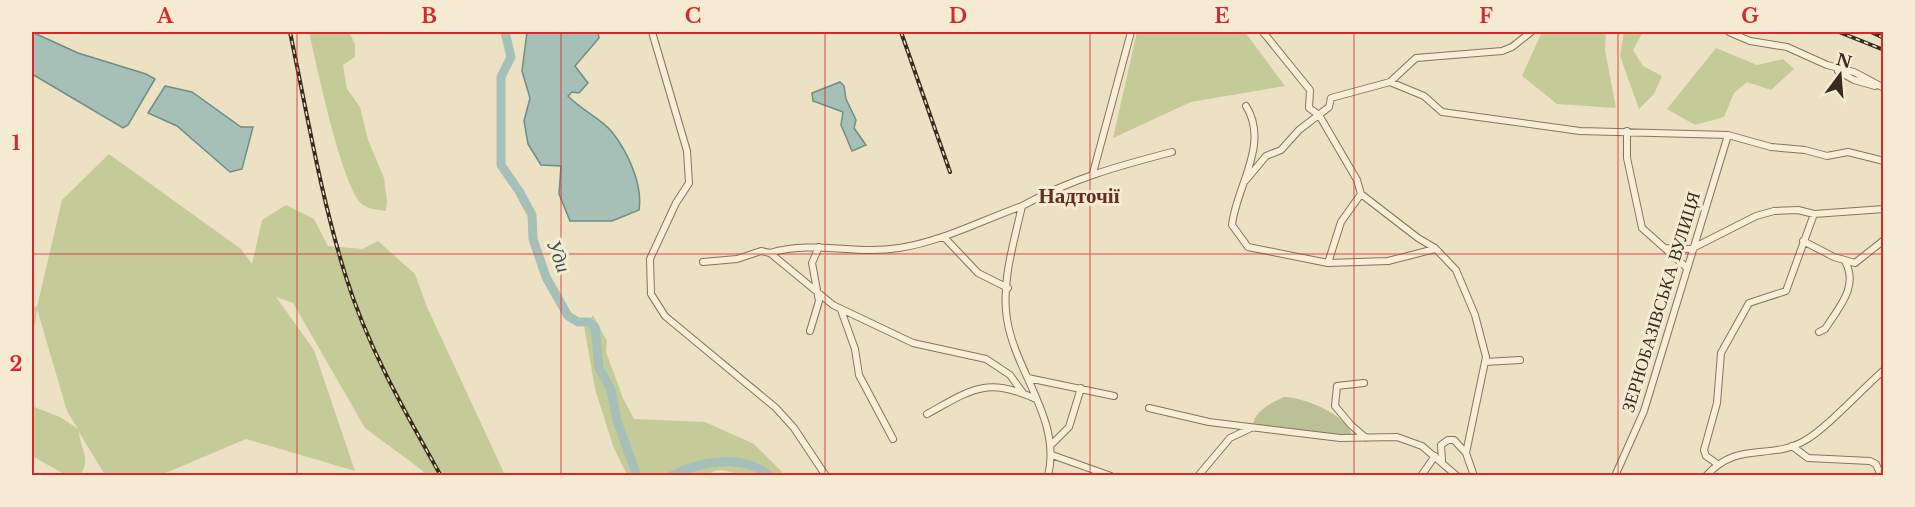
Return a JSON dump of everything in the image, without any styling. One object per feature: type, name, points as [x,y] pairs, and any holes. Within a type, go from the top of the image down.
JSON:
[{"type":"street","points":[[652,32],[687,151],[689,183],[676,203],[650,259],[651,294],[665,316],[776,408],[794,428],[826,476]]},
{"type":"street","points":[[1093,172],[1131,32]]},
{"type":"street","points":[[1263,32],[1310,90],[1309,108],[1319,115],[1357,180],[1361,194],[1418,238],[1435,248],[1455,270],[1476,315],[1485,362],[1466,453]]},
{"type":"street","points":[[1435,248],[1388,261],[1328,263],[1248,247],[1232,225],[1235,202],[1246,180],[1266,156],[1281,150],[1299,130],[1329,107],[1331,98],[1390,82],[1416,58],[1502,51],[1512,47],[1531,32]]},
{"type":"street","points":[[1729,32],[1750,41],[1787,47],[1827,65],[1854,72],[1884,88]]},
{"type":"street","points":[[1390,82],[1424,96],[1442,112],[1580,131],[1728,135],[1771,147],[1804,150],[1827,156],[1848,152],[1884,161]]},
{"type":"street","points":[[1246,106],[1253,117],[1254,125],[1246,180]]},
{"type":"street","points":[[1627,131],[1627,158],[1642,228],[1686,267]]},
{"type":"street","name":"ЗЕРНОБАЗІВСЬКА ВУЛИЦЯ","points":[[1615,476],[1644,411],[1691,249],[1728,135]]},
{"type":"street","points":[[770,253],[793,246],[868,250],[898,248],[944,237],[1022,206],[1093,172],[1172,152]]},
{"type":"street","points":[[1328,263],[1341,222],[1361,194]]},
{"type":"street","points":[[1022,206],[1009,269],[1006,317],[1014,351],[1028,378],[1051,445],[1052,455],[1048,476]]},
{"type":"street","points":[[1665,248],[1691,249],[1756,216],[1790,210],[1814,213],[1884,209]]},
{"type":"street","points":[[1716,463],[1706,456],[1704,450],[1713,422],[1721,353],[1749,303],[1786,291],[1814,213]]},
{"type":"street","points":[[944,237],[978,273],[1008,288]]},
{"type":"street","points":[[1803,241],[1845,261],[1859,261],[1884,240]]},
{"type":"street","points":[[810,331],[819,301],[812,263],[819,247]]},
{"type":"street","points":[[703,262],[736,260],[761,251],[770,253],[841,310],[913,344],[986,359],[1010,375],[1023,393]]},
{"type":"street","points":[[1819,332],[1825,329],[1850,291],[1849,273],[1845,261]]},
{"type":"street","points":[[841,310],[855,349],[859,375],[893,439]]},
{"type":"street","points":[[1485,362],[1520,360]]},
{"type":"street","points":[[1707,476],[1716,463],[1743,453],[1792,446],[1812,435],[1884,370]]},
{"type":"street","points":[[1028,378],[1114,396]]},
{"type":"street","points":[[1364,383],[1337,386],[1335,406],[1366,438]]},
{"type":"street","points":[[927,414],[982,387],[994,386],[1023,393],[1036,399]]},
{"type":"street","points":[[1051,445],[1069,427],[1081,388]]},
{"type":"street","points":[[1149,408],[1209,422],[1340,438],[1397,437],[1408,440],[1435,456],[1457,476]]},
{"type":"street","points":[[1198,476],[1230,438],[1255,427]]},
{"type":"street","points":[[1442,461],[1440,448],[1448,440],[1457,442],[1466,453],[1474,476]]},
{"type":"street","points":[[1792,446],[1808,458],[1868,460],[1876,465],[1881,476]]},
{"type":"street","points":[[1052,455],[1111,476]]},
{"type":"street","points":[[1421,476],[1435,456]]},
{"type":"green space","points":[[309,32],[349,32],[355,44],[355,57],[343,65],[347,89],[360,107],[368,140],[384,178],[386,211],[363,205],[347,176],[331,124]]},
{"type":"green space","points":[[1137,32],[1245,32],[1285,86],[1191,102],[1113,138]]},
{"type":"green space","points":[[1542,32],[1606,32],[1605,50],[1616,108],[1557,104],[1522,76]]},
{"type":"green space","points":[[1624,32],[1643,32],[1633,50],[1643,66],[1662,76],[1654,94],[1639,109],[1620,56]]},
{"type":"green space","points":[[1716,48],[1757,65],[1783,59],[1794,69],[1771,90],[1747,82],[1734,93],[1724,117],[1695,125],[1667,109]]},
{"type":"green space","points":[[109,154],[241,249],[252,264],[262,220],[286,205],[314,219],[328,246],[363,249],[378,241],[415,274],[427,307],[505,475],[424,475],[423,471],[365,428],[293,303],[276,297],[314,350],[355,471],[246,439],[161,475],[105,475],[79,432],[85,459],[80,475],[64,474],[32,456],[32,402],[34,407],[60,417],[78,429],[67,411],[37,309],[35,326],[32,330],[32,305],[37,307],[62,200]]},
{"type":"green space","points":[[593,315],[607,341],[606,352],[623,398],[634,419],[705,422],[754,444],[785,475],[744,476],[721,470],[707,475],[627,475],[613,446],[595,389],[584,326]]},
{"type":"green space","points":[[1284,397],[1302,400],[1334,414],[1352,435],[1350,438],[1253,425],[1260,411]]},
{"type":"water","points":[[32,32],[78,53],[146,74],[155,79],[128,125],[123,128],[32,74]]},
{"type":"water","points":[[527,32],[598,32],[599,38],[575,66],[588,83],[579,93],[572,92],[568,96],[608,127],[618,140],[633,169],[639,190],[639,210],[612,221],[570,221],[559,194],[561,166],[541,165],[528,144],[524,121],[530,98],[522,71]]},
{"type":"water","points":[[840,82],[844,86],[846,99],[856,120],[854,128],[866,145],[852,151],[841,125],[843,112],[813,101],[812,93]]},
{"type":"water","points":[[165,86],[192,92],[241,127],[253,127],[242,169],[230,172],[177,126],[148,113]]},
{"type":"waterway","name":"Уди","points":[[505,32],[511,57],[501,77],[501,165],[532,215],[533,239],[546,277],[568,316],[578,322],[588,322],[595,327],[599,368],[611,390],[617,421],[637,476]]},
{"type":"waterway","name":"Уди","points":[[671,476],[695,466],[721,462],[747,464],[770,476]]},
{"type":"railway","points":[[290,32],[329,217],[346,277],[376,354],[441,476]]},
{"type":"railway","points":[[901,32],[950,172]]},
{"type":"railway","points":[[1839,32],[1884,50]]},
{"type":"railway","points":[[1871,32],[1884,38]]},
{"type":"district","name":"Надточії","points":[[1079,196]]}]
